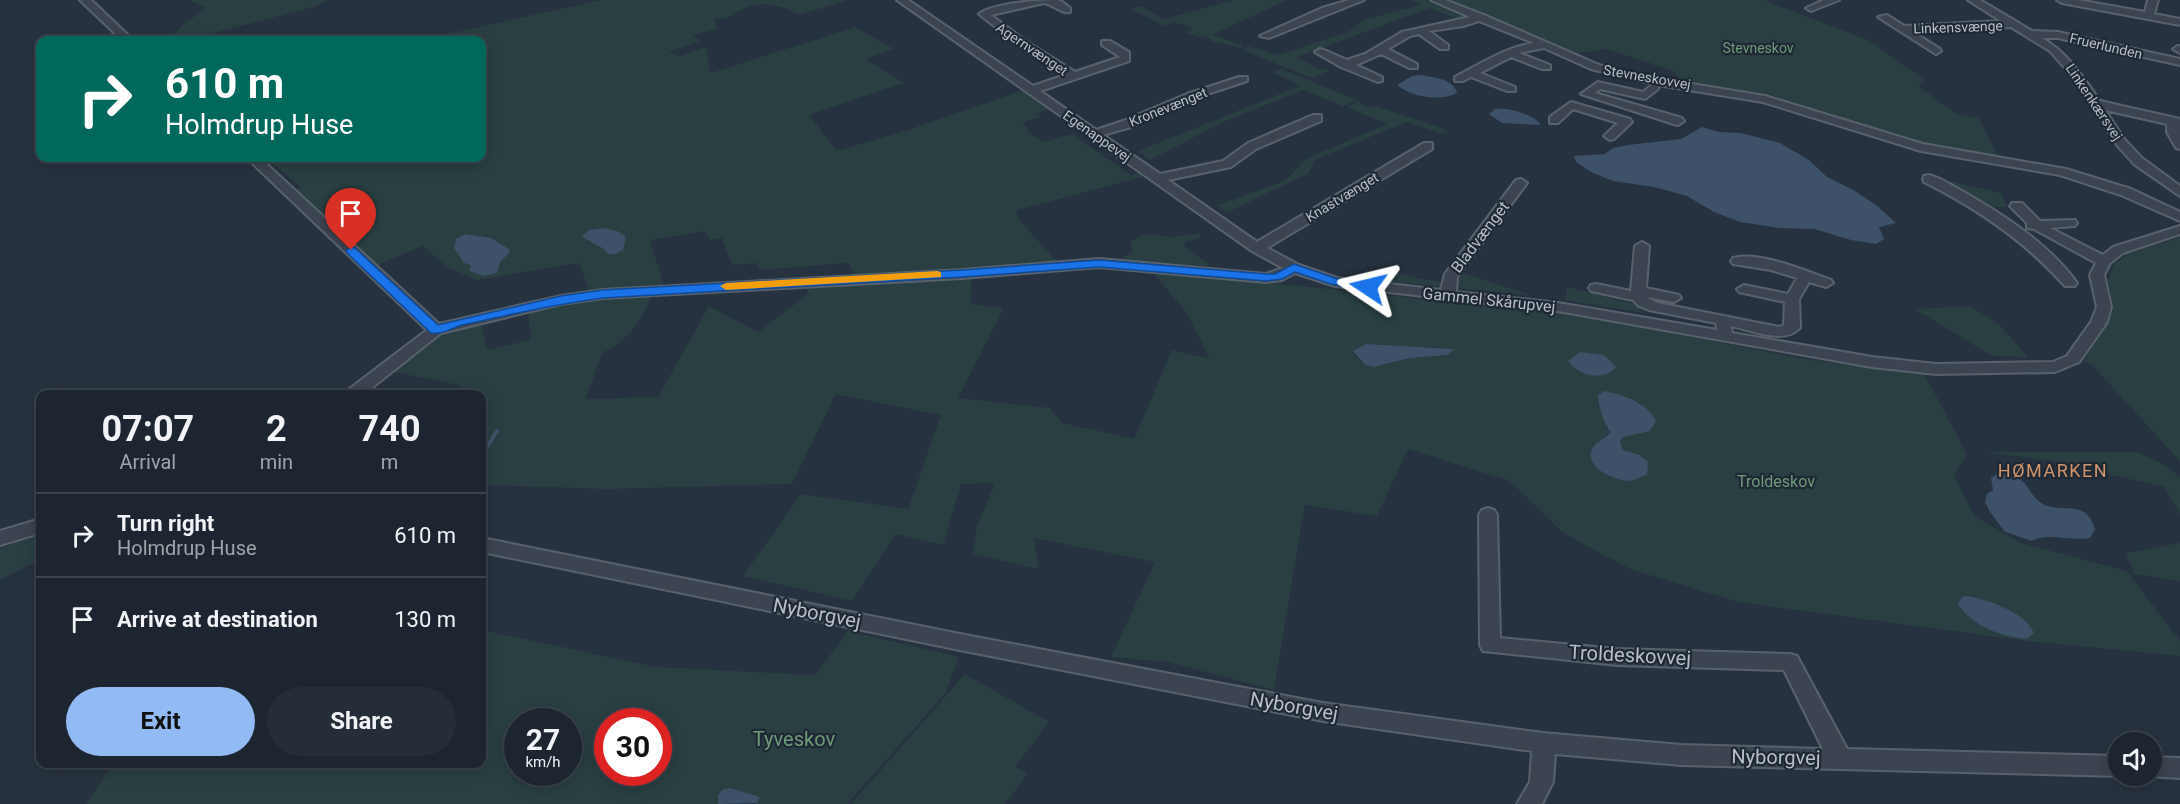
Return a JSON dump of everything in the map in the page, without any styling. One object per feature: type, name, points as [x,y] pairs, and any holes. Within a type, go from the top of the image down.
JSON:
[{"type":"street","points":[[86,0],[124,36]]},
{"type":"street","name":"Egenappevej","points":[[903,0],[1257,248],[1294,268]]},
{"type":"street","name":"Agernvænget","points":[[1066,10],[1056,2],[1045,0],[993,10],[984,14],[1023,44],[1073,76]]},
{"type":"street","points":[[1265,36],[1326,10],[1359,0]]},
{"type":"street","name":"Stevneskovvej","points":[[1436,0],[1595,67],[1643,79],[1765,99],[1890,146]]},
{"type":"street","points":[[1811,8],[1834,0]]},
{"type":"street","name":"Linkenkærsvej","points":[[1973,0],[2032,34],[2065,60],[2121,142],[2138,161],[2180,192]]},
{"type":"street","points":[[2061,0],[2180,22]]},
{"type":"street","points":[[2149,16],[2153,0]]},
{"type":"street","points":[[1345,65],[1420,30],[1463,23],[1480,17]]},
{"type":"street","name":"Linkensvænge","points":[[1883,17],[1936,51]]},
{"type":"street","name":"Linkensvænge","points":[[1902,29],[2014,24]]},
{"type":"street","points":[[1420,30],[1444,47]]},
{"type":"street","name":"Fruerlunden","points":[[2032,34],[2058,35],[2180,62]]},
{"type":"street","name":"Agernvænget","points":[[1032,90],[1125,59],[1125,54],[1106,43]]},
{"type":"street","points":[[1459,79],[1521,48],[1545,45]]},
{"type":"street","points":[[1380,49],[1413,66]]},
{"type":"street","points":[[1320,52],[1378,79]]},
{"type":"street","points":[[1510,53],[1546,67]]},
{"type":"street","points":[[1471,73],[1511,89]]},
{"type":"street","name":"Kronevænget","points":[[1094,134],[1127,124],[1191,96],[1243,79]]},
{"type":"street","points":[[1597,113],[1643,79]]},
{"type":"street","points":[[1654,87],[1645,96],[1598,85],[1587,94],[1678,121]]},
{"type":"street","points":[[2096,104],[2176,122],[2173,132],[2180,145]]},
{"type":"street","points":[[1554,120],[1571,105],[1626,122],[1610,136]]},
{"type":"street","points":[[1158,179],[1182,171],[1208,169],[1227,164],[1252,146],[1282,131],[1317,118]]},
{"type":"street","name":"Stevneskovvej","points":[[1827,126],[2095,181],[2126,192],[2180,217]]},
{"type":"street","name":"Knastvænget","points":[[1257,248],[1428,146]]},
{"type":"street","points":[[257,162],[436,330]]},
{"type":"street","points":[[1929,179],[1985,209],[2009,226],[2054,265],[2070,283]]},
{"type":"street","name":"Bladvænget","points":[[1448,295],[1450,277],[1521,183]]},
{"type":"street","points":[[2017,206],[2035,224],[2051,235],[2104,261],[2118,250],[2180,230]]},
{"type":"street","points":[[2009,226],[2070,223]]},
{"type":"street","points":[[1642,246],[1639,294],[1644,303],[1724,328],[1788,331],[1792,328],[1792,299],[1805,276]]},
{"type":"street","points":[[1738,261],[1757,262],[1826,284]]},
{"type":"street","name":"Gammel Skårupvej","points":[[1294,268],[1346,284],[1724,328],[1798,350],[1936,369],[2055,367],[2075,357],[2098,322],[2104,307],[2097,274],[2104,261]]},
{"type":"street","points":[[359,390],[436,330],[561,300],[603,294],[1099,264],[1266,278],[1278,277],[1294,268]]},
{"type":"street","points":[[1596,288],[1674,298]]},
{"type":"street","points":[[1744,289],[1792,299]]},
{"type":"street","name":"Troldeskovvej","points":[[1488,515],[1490,645],[1617,657],[1790,662],[1840,759]]},
{"type":"street","points":[[0,538],[36,527]]},
{"type":"street","name":"Nyborgvej","points":[[486,546],[960,642],[1323,712],[1543,743],[1681,755],[2108,766]]},
{"type":"street","points":[[1528,804],[1538,793],[1545,777],[1543,743]]},
{"type":"street","points":[[2162,767],[2180,768]]},
{"type":"green space","points":[[190,0],[328,0],[317,6],[203,36],[171,36],[206,8]]},
{"type":"green space","points":[[601,0],[848,0],[799,15],[773,5],[758,4],[744,8],[728,17],[714,19],[716,29],[693,35],[700,41],[669,52],[679,56],[706,47],[711,73],[855,27],[894,49],[866,59],[904,83],[809,115],[837,151],[908,130],[1023,90],[1049,109],[1037,113],[1042,117],[1023,122],[1030,133],[1044,142],[1072,134],[1131,175],[1139,173],[1143,177],[1017,210],[1017,217],[1059,264],[855,275],[848,263],[759,270],[757,263],[732,265],[722,238],[710,240],[704,231],[650,240],[664,287],[590,292],[579,263],[477,280],[447,267],[423,246],[375,266],[292,190],[301,187],[271,162],[486,162],[486,36],[438,36]]},
{"type":"green space","points":[[1234,0],[1287,0],[1212,35],[1245,46],[1240,48],[1212,41],[1205,36],[1186,33],[1193,28],[1173,22],[1164,26],[1131,9],[1141,6],[1164,19]]},
{"type":"green space","points":[[1410,0],[1425,0],[1471,18],[1459,22],[1453,17],[1430,8],[1297,57],[1319,69],[1330,70],[1312,78],[1242,50],[1248,46],[1278,55],[1350,31],[1363,20],[1421,5]]},
{"type":"green space","name":"Stevneskov","points":[[1440,0],[1764,0],[1868,40],[1925,80],[1918,86],[1957,114],[1979,118],[2000,160],[1935,148],[1741,92],[1681,81],[1674,71],[1607,49],[1573,54]]},
{"type":"green space","points":[[1281,69],[1357,100],[1343,106],[1303,90],[1223,122],[1150,160],[1138,151],[1300,86],[1272,72]]},
{"type":"green space","points":[[1359,101],[1365,107],[1376,106],[1448,130],[1442,134],[1407,122],[1314,160],[1309,173],[1226,213],[1217,205],[1285,181],[1306,159],[1387,124],[1346,107]]},
{"type":"green space","points":[[1945,180],[2001,193],[2007,207],[1995,207]]},
{"type":"green space","points":[[1155,234],[1168,237],[1199,234],[1202,237],[1185,242],[1185,247],[1211,266],[1120,260],[1123,256],[1132,254],[1131,241],[1143,235]]},
{"type":"green space","points":[[2180,237],[2180,461],[2092,365],[2084,361],[2113,311],[2108,280],[2114,264],[2127,254]]},
{"type":"green space","points":[[1382,269],[1422,279],[1456,283],[1463,273],[1531,295],[1371,280]]},
{"type":"green space","name":"Troldeskov","points":[[1151,270],[1584,316],[1805,359],[1925,375],[1967,454],[1954,475],[1974,516],[2021,543],[2127,571],[2180,641],[2180,656],[2028,641],[1738,602],[1630,569],[1563,533],[1510,481],[1408,449],[1377,516],[1305,505],[1274,690],[1168,662],[1111,657],[1155,562],[1034,538],[1039,569],[973,554],[977,526],[995,483],[961,484],[943,545],[896,534],[852,601],[743,576],[801,494],[908,509],[941,415],[836,394],[792,484],[607,489],[486,485],[486,390],[460,390],[458,385],[390,371],[433,334],[480,320],[487,350],[531,340],[528,311],[590,299],[652,294],[633,329],[620,342],[602,353],[586,399],[658,397],[709,306],[758,332],[807,295],[808,287],[901,278],[972,276],[970,304],[1004,308],[958,398],[1050,408],[1062,423],[1134,439],[1172,350],[1210,359],[1186,312]],"holes":[[[1366,344],[1443,347],[1448,355],[1410,358],[1385,365],[1365,365],[1354,354]],[[1605,391],[1633,401],[1653,429],[1623,437],[1620,442],[1623,450],[1644,458],[1612,477],[1594,465],[1602,438],[1611,432],[1607,428],[1604,415],[1597,403]]]},
{"type":"green space","points":[[1567,287],[1634,304],[1644,313],[1565,300]]},
{"type":"green space","points":[[1970,306],[2000,325],[2028,357],[1992,356],[1915,309]]},
{"type":"green space","points":[[1982,452],[2137,452],[2169,467],[2180,478],[2180,514],[2164,487],[2048,460]]},
{"type":"green space","points":[[36,536],[36,562],[0,580],[0,548]]},
{"type":"green space","points":[[2180,543],[2180,581],[2135,574],[2125,553]]},
{"type":"green space","name":"Tyveskov","points":[[486,631],[656,667],[815,675],[848,631],[959,657],[945,694],[847,804],[756,804],[759,797],[730,788],[716,799],[718,804],[86,804],[110,768],[486,768]]},
{"type":"green space","points":[[965,674],[1049,722],[1015,767],[1028,773],[1005,804],[851,804]]},
{"type":"water","points":[[1421,75],[1452,84],[1457,93],[1443,97],[1426,97],[1410,93],[1397,85],[1412,76]]},
{"type":"water","points":[[1495,109],[1520,112],[1541,125],[1502,123],[1489,114]]},
{"type":"water","points":[[1702,127],[1719,132],[1741,133],[1780,143],[1809,160],[1827,177],[1876,205],[1896,223],[1879,227],[1884,239],[1876,244],[1851,240],[1814,229],[1779,228],[1740,222],[1714,212],[1687,196],[1654,187],[1613,181],[1593,173],[1576,162],[1574,156],[1605,154],[1613,148],[1628,145],[1681,139]]},
{"type":"water","points":[[604,228],[617,231],[626,237],[623,250],[615,254],[608,254],[604,249],[582,237],[589,230]]},
{"type":"water","points":[[465,234],[491,238],[509,249],[510,252],[500,262],[497,273],[484,276],[469,271],[471,265],[464,263],[454,248],[456,239]]},
{"type":"water","points":[[1366,344],[1454,349],[1448,355],[1410,358],[1374,367],[1365,365],[1353,351]]},
{"type":"water","points":[[1580,352],[1604,355],[1616,367],[1611,372],[1598,376],[1585,373],[1568,361]]},
{"type":"water","points":[[1605,391],[1641,405],[1656,421],[1650,431],[1623,437],[1620,442],[1623,450],[1639,455],[1648,462],[1647,474],[1634,480],[1624,480],[1604,473],[1598,469],[1591,458],[1594,446],[1611,432],[1604,420],[1598,398],[1598,395]]},
{"type":"water","points":[[1997,474],[2016,477],[2045,505],[2080,510],[2086,514],[2095,529],[2090,538],[2045,537],[2032,541],[2005,532],[1985,502],[1987,494],[1993,490],[1991,478]]},
{"type":"water","points":[[1968,596],[1996,604],[2015,613],[2029,625],[2034,633],[2027,639],[1988,629],[1971,619],[1958,604],[1962,597]]},
{"type":"water","points":[[730,788],[760,797],[757,803],[718,804],[718,795],[722,790]]},
{"type":"waterway","points":[[486,449],[497,431]]},
{"type":"slow traffic","points":[[726,286],[937,275]]},
{"type":"district","name":"HØMARKEN","points":[[2053,470]]},
{"type":"route","points":[[351,250],[436,330],[561,300],[603,294],[888,276],[962,274],[1068,265],[1099,264],[1191,270],[1266,278],[1278,277],[1294,268],[1335,282],[1368,287]]}]
